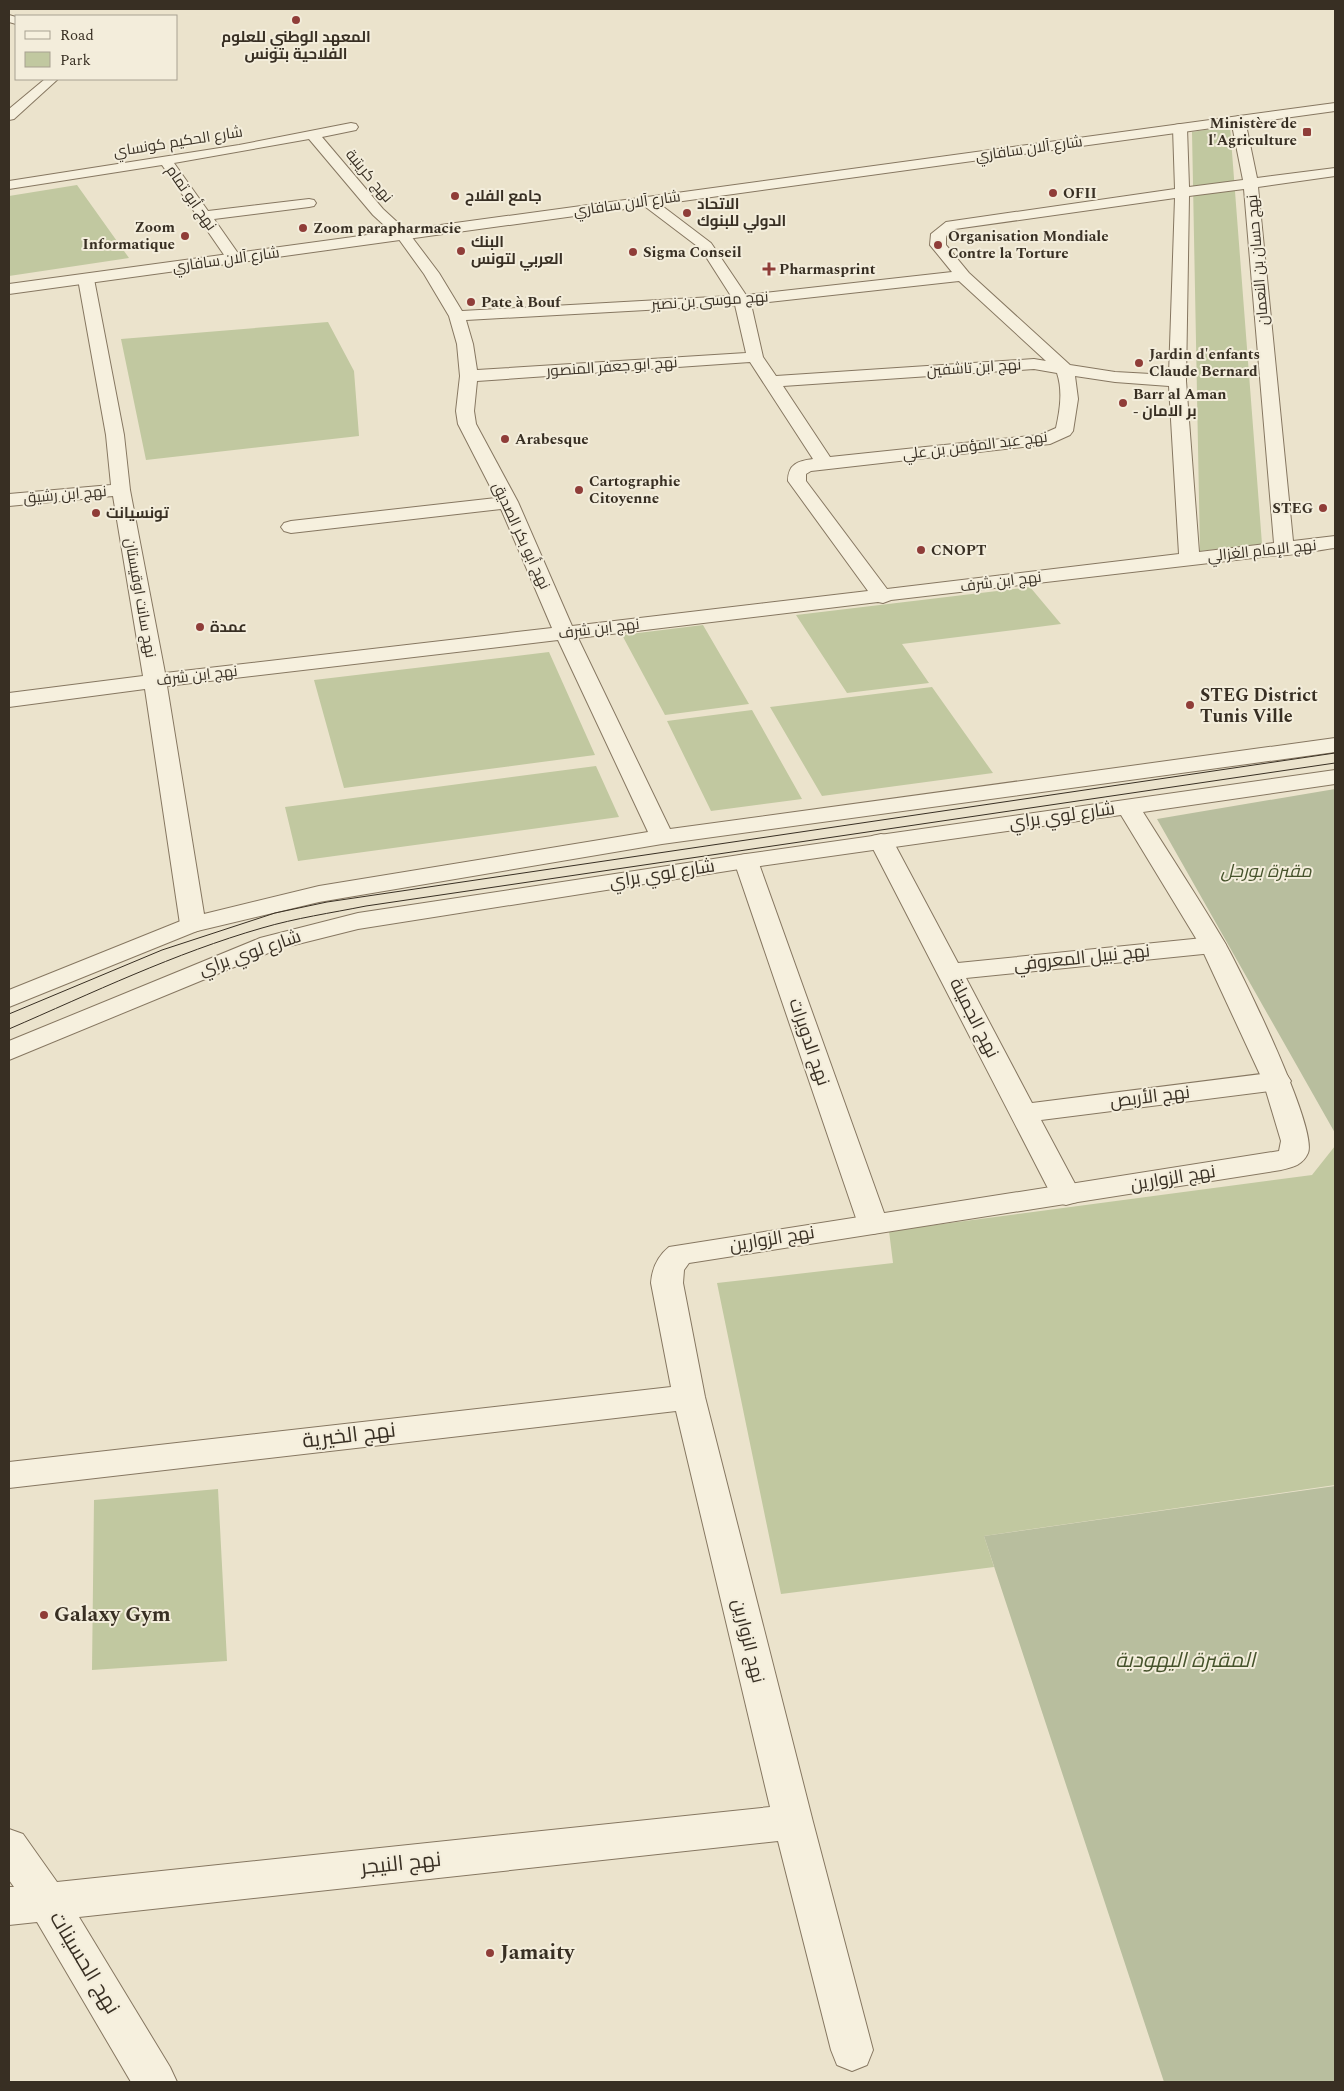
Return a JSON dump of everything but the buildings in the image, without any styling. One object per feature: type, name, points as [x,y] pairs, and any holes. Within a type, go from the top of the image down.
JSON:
[{"type":"street","points":[[9,116],[51,80]]},
{"type":"street","name":"شارع آلان سافاري","points":[[9,290],[1335,107]]},
{"type":"street","name":"نهج حسان بن النعمان","points":[[1238,120],[1251,184],[1284,550]]},
{"type":"street","name":"شارع الحكيم كونساي","points":[[9,185],[314,135],[351,127]]},
{"type":"street","points":[[1180,128],[1182,192],[1177,382],[1189,558]]},
{"type":"street","name":"نهج كريتبة","points":[[314,135],[378,212],[402,235]]},
{"type":"street","name":"نهج أبو تمام","points":[[165,160],[234,259]]},
{"type":"street","points":[[1064,368],[963,276],[938,245],[938,234],[951,226],[981,220],[1335,172]]},
{"type":"street","points":[[648,202],[706,246],[742,300],[755,357],[825,463]]},
{"type":"street","points":[[204,216],[309,204]]},
{"type":"street","name":"نهج أبو بكر الصديق","points":[[402,235],[431,274],[457,316],[465,344],[469,376],[466,411],[467,424],[508,502],[565,633],[662,837]]},
{"type":"street","name":"نهج موسى بن نصير","points":[[457,316],[742,300],[963,276]]},
{"type":"street","name":"نهج سانت اوقيستان","points":[[86,279],[115,435],[121,490],[156,681],[192,921]]},
{"type":"street","name":"نهج ابو جعفر المنصور","points":[[469,376],[755,357]]},
{"type":"street","name":"نهج ابن تاشفين","points":[[770,382],[1034,364],[1115,377],[1177,382]]},
{"type":"street","name":"نهج عبد المؤمن بن علي","points":[[884,596],[797,481],[796,472],[805,466],[825,463],[1044,440],[1055,436],[1064,431],[1071,398],[1069,380],[1064,368]]},
{"type":"street","name":"نهج ابن رشيق","points":[[9,500],[121,490]]},
{"type":"street","points":[[291,527],[508,502]]},
{"type":"street","name":"نهج الإمام الغزالي","points":[[1189,558],[1284,550],[1335,542]]},
{"type":"street","name":"نهج ابن شرف","points":[[9,700],[1189,558]]},
{"type":"street","name":"شارع لوي براي","points":[[9,999],[192,921],[319,894],[662,837],[1335,745]]},
{"type":"street","name":"شارع لوي براي","points":[[9,1051],[234,955],[268,943],[306,933],[368,920],[746,860],[1335,777]]},
{"type":"street","name":"نهج الزوارين","points":[[852,2050],[792,1822],[689,1397],[667,1283],[667,1271],[671,1261],[680,1254],[1066,1195],[1289,1158],[1296,1147],[1277,1081],[1213,945],[1128,807]]},
{"type":"street","name":"نهج الجميلة","points":[[881,841],[1066,1195]]},
{"type":"street","name":"نهج الدويرات","points":[[746,860],[873,1224]]},
{"type":"street","name":"نهج نبيل المعروفي","points":[[950,972],[1213,945]]},
{"type":"street","name":"نهج الأربص","points":[[1024,1113],[1277,1081]]},
{"type":"street","name":"نهج الخيرية","points":[[9,1475],[689,1397]]},
{"type":"street","name":"نهج النيجر","points":[[28,1904],[792,1822]]},
{"type":"street","name":"نهج الحسينات","points":[[9,1847],[28,1904],[154,2082]]},
{"type":"green space","points":[[1230,126],[1262,544],[1200,551],[1192,132]]},
{"type":"green space","points":[[77,185],[129,258],[9,276],[9,196]]},
{"type":"green space","points":[[328,322],[354,371],[359,436],[146,460],[121,339]]},
{"type":"green space","points":[[1030,587],[1061,624],[902,644],[929,683],[847,693],[796,615]]},
{"type":"green space","points":[[703,625],[749,704],[665,715],[622,635]]},
{"type":"green space","points":[[549,652],[595,755],[344,788],[314,680]]},
{"type":"green space","points":[[932,687],[993,773],[822,796],[770,707]]},
{"type":"green space","points":[[752,710],[802,799],[711,811],[667,721]]},
{"type":"green space","points":[[596,766],[619,817],[298,861],[285,807]]},
{"type":"green space","name":"مقبرة بورجل","points":[[1335,789],[1335,1133],[1157,819]]},
{"type":"green space","points":[[1335,1146],[1335,1485],[984,1536],[994,1567],[781,1594],[717,1283],[893,1263],[889,1231],[1312,1175]]},
{"type":"green space","name":"المقبرة اليهودية","points":[[1335,1486],[1335,2082],[1164,2082],[984,1536]]},
{"type":"green space","points":[[218,1489],[227,1661],[92,1670],[94,1500]]},
{"type":"tram line","points":[[9,1014],[162,950],[275,913],[327,902],[1335,753]]},
{"type":"tram line","points":[[9,1029],[166,961],[230,938],[288,921],[366,906],[1335,763]]},
{"type":"place","name":"المعهد الوطني للعلوم الفلاحية بتونس","points":[[296,20]]},
{"type":"place","name":"Ministère de l'Agriculture","points":[[1307,132]]},
{"type":"place","name":"OFII","points":[[1053,193]]},
{"type":"place","name":"جامع الفلاح","points":[[455,196]]},
{"type":"place","name":"الاتحاد الدولي للبنوك","points":[[687,213]]},
{"type":"place","name":"Zoom parapharmacie","points":[[303,228]]},
{"type":"place","name":"Zoom Informatique","points":[[185,236]]},
{"type":"place","name":"Organisation Mondiale Contre la Torture","points":[[938,245]]},
{"type":"place","name":"البنك العربي لتونس","points":[[461,251]]},
{"type":"place","name":"Sigma Conseil","points":[[633,252]]},
{"type":"place","name":"Pharmasprint","points":[[769,269]]},
{"type":"place","name":"Pate à Bouf","points":[[471,302]]},
{"type":"place","name":"Jardin d'enfants Claude Bernard","points":[[1139,363]]},
{"type":"place","name":"Barr al Aman - بر الامان","points":[[1123,403]]},
{"type":"place","name":"Arabesque","points":[[505,439]]},
{"type":"place","name":"Cartographie Citoyenne","points":[[579,490]]},
{"type":"place","name":"STEG","points":[[1323,508]]},
{"type":"place","name":"تونسيانت","points":[[96,513]]},
{"type":"place","name":"CNOPT","points":[[921,550]]},
{"type":"place","name":"عمدة","points":[[200,627]]},
{"type":"place","name":"STEG District Tunis Ville","points":[[1190,705]]},
{"type":"place","name":"Galaxy Gym","points":[[44,1615]]},
{"type":"place","name":"Jamaity","points":[[490,1953]]}]
